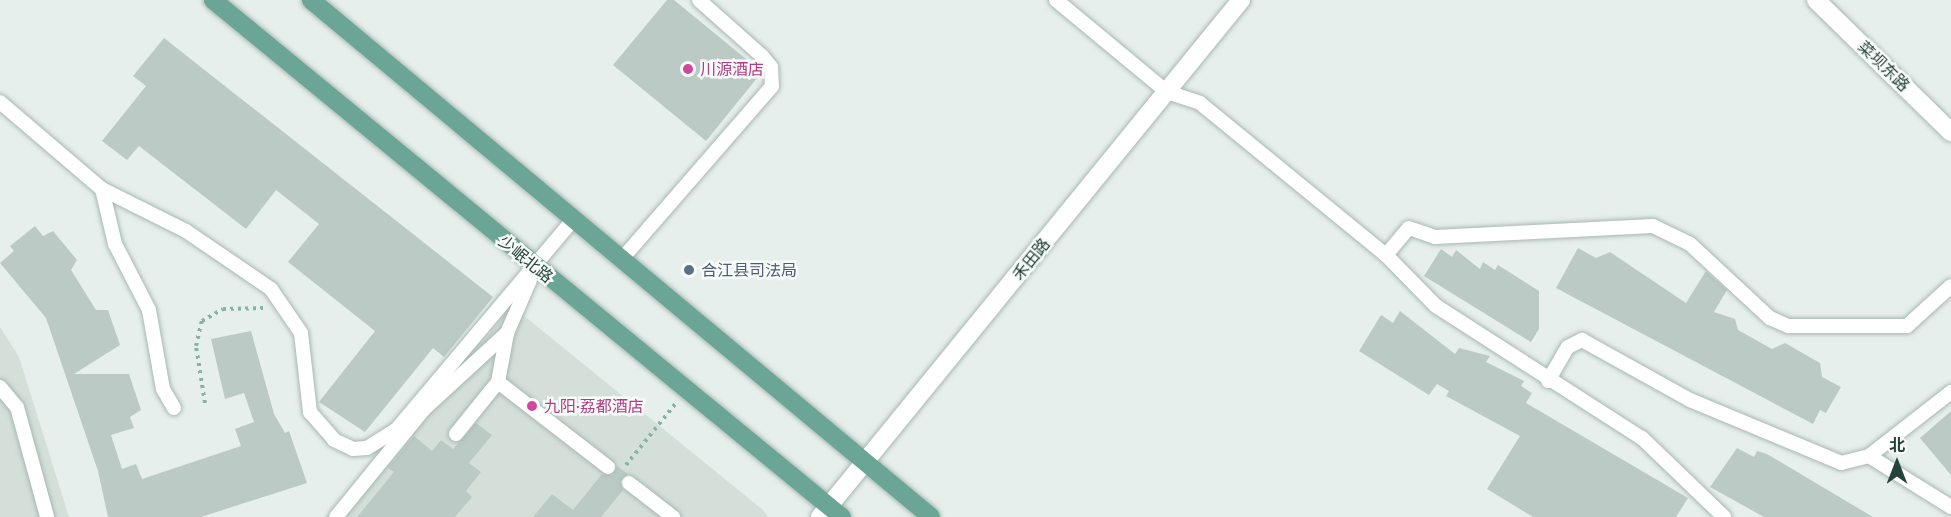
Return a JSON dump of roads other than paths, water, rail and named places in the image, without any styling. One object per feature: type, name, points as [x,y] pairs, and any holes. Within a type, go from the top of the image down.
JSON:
[{"type":"main road","name":"少岷北路","points":[[213,0],[686,391],[830,514]]},
{"type":"main road","points":[[311,0],[572,221],[931,517]]},
{"type":"street","name":"禾田路","points":[[830,514],[862,462],[1241,0]]},
{"type":"street","name":"菜坝东路","points":[[1816,0],[1951,132]]},
{"type":"lane","points":[[621,260],[772,86],[771,67],[762,56],[699,0]]},
{"type":"lane","points":[[1056,0],[1167,92],[1200,103],[1386,255],[1436,306],[1548,381],[1642,438],[1724,517]]},
{"type":"lane","points":[[0,102],[102,189],[186,231],[279,297],[304,342],[310,412],[334,440],[367,448],[396,430],[536,267],[572,221]]},
{"type":"lane","points":[[102,189],[115,244],[149,310],[164,388],[174,408]]},
{"type":"lane","points":[[1386,255],[1409,228],[1435,237],[1653,226],[1690,244],[1770,318],[1788,326],[1907,326],[1951,286]]},
{"type":"lane","points":[[456,434],[498,382],[507,333],[536,267]]},
{"type":"lane","points":[[336,517],[424,409],[507,333]]},
{"type":"lane","points":[[1548,381],[1568,347],[1582,340],[1690,400],[1821,456],[1841,462],[1869,456],[1951,392]]},
{"type":"lane","points":[[498,382],[608,467]]},
{"type":"lane","points":[[0,387],[17,407],[47,517]]},
{"type":"lane","points":[[1869,456],[1951,507]]},
{"type":"lane","points":[[629,483],[673,517]]},
{"type":"place","name":"川源酒店","points":[[688,69]]},
{"type":"place","name":"合江县司法局","points":[[689,270]]},
{"type":"place","name":"九阳·荔都酒店","points":[[532,406]]}]
